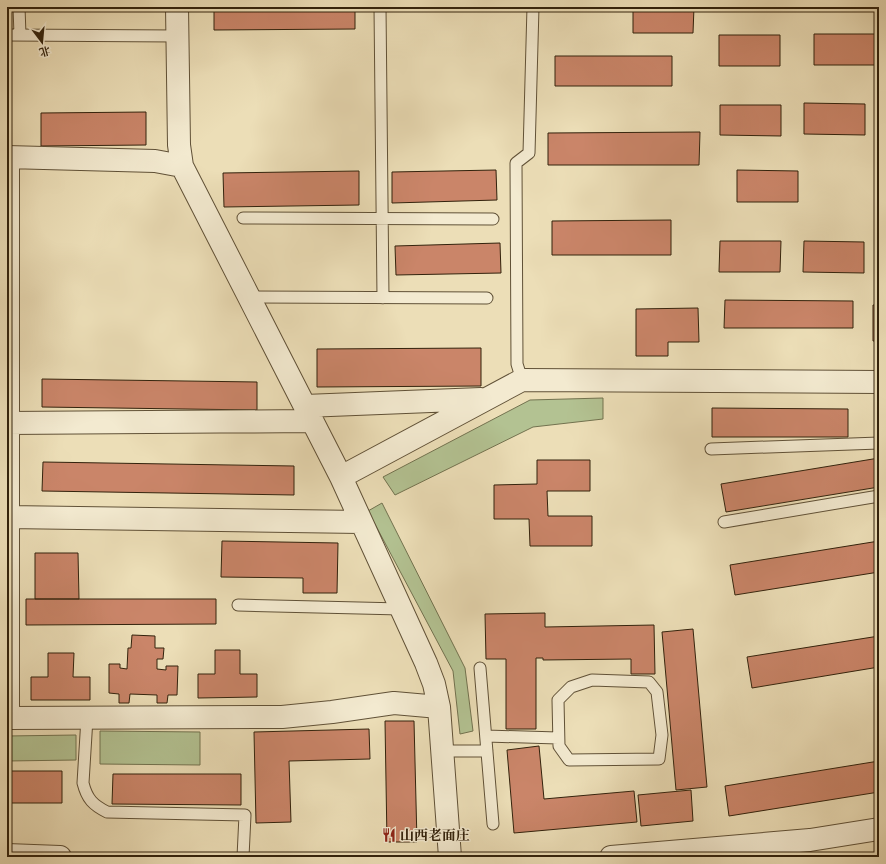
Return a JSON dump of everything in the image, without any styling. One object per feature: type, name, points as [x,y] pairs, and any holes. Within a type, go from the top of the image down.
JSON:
[{"type":"street","points":[[177,7],[179,145],[182,166],[341,477],[434,684],[439,706],[450,857]]},
{"type":"street","points":[[182,166],[155,161],[7,157],[8,718],[282,717],[332,712],[394,703],[439,706]]},
{"type":"street","points":[[341,477],[522,380],[879,382]]},
{"type":"street","points":[[8,423],[309,414],[486,399]]},
{"type":"street","points":[[8,517],[361,522]]},
{"type":"street","points":[[611,857],[810,840],[879,829]]},
{"type":"street","points":[[7,855],[60,857]]},
{"type":"lane","points":[[19,7],[20,35]]},
{"type":"lane","points":[[380,7],[383,298]]},
{"type":"lane","points":[[522,380],[517,364],[516,163],[529,153],[533,7]]},
{"type":"lane","points":[[7,35],[177,36]]},
{"type":"lane","points":[[244,218],[492,219]]},
{"type":"lane","points":[[249,297],[487,298]]},
{"type":"lane","points":[[711,449],[879,443]]},
{"type":"lane","points":[[724,522],[879,496]]},
{"type":"lane","points":[[238,606],[401,609]]},
{"type":"lane","points":[[480,668],[493,824]]},
{"type":"lane","points":[[592,680],[650,682],[657,692],[662,735],[658,759],[569,760],[559,746],[558,738],[558,700],[571,687],[592,680]]},
{"type":"lane","points":[[87,718],[83,783],[86,793],[98,808],[107,812],[245,815],[243,857]]},
{"type":"lane","points":[[486,736],[558,738]]},
{"type":"lane","points":[[442,752],[487,751]]},
{"type":"green space","points":[[603,398],[603,419],[533,427],[395,495],[383,477],[530,400]]},
{"type":"green space","points":[[382,503],[465,668],[473,731],[460,734],[453,671],[368,511]]},
{"type":"green space","points":[[100,731],[200,732],[200,765],[100,764]]},
{"type":"green space","points":[[76,735],[76,760],[7,761],[7,736]]},
{"type":"building","points":[[214,7],[355,7],[355,29],[214,30]]},
{"type":"building","points":[[633,7],[694,7],[693,33],[633,33]]},
{"type":"building","points":[[814,34],[875,34],[875,65],[814,65]]},
{"type":"building","points":[[719,35],[780,35],[780,66],[719,66]]},
{"type":"building","points":[[555,56],[672,56],[672,86],[555,86]]},
{"type":"building","points":[[804,103],[865,104],[865,135],[804,134]]},
{"type":"building","points":[[720,105],[781,105],[781,136],[720,135]]},
{"type":"building","points":[[146,112],[146,145],[41,146],[41,113]]},
{"type":"building","points":[[700,132],[699,165],[548,165],[548,133]]},
{"type":"building","points":[[496,170],[497,200],[392,203],[392,172]]},
{"type":"building","points":[[737,170],[798,171],[798,202],[737,202]]},
{"type":"building","points":[[359,171],[359,205],[224,207],[223,173]]},
{"type":"building","points":[[671,220],[671,255],[552,255],[552,221]]},
{"type":"building","points":[[720,241],[781,241],[780,272],[719,272]]},
{"type":"building","points":[[804,241],[864,242],[864,273],[803,272]]},
{"type":"building","points":[[500,243],[501,273],[396,275],[395,246]]},
{"type":"building","points":[[725,300],[853,301],[853,328],[724,328]]},
{"type":"building","points":[[873,305],[879,305],[879,341],[873,341]]},
{"type":"building","points":[[698,308],[699,342],[668,342],[668,356],[636,356],[636,309]]},
{"type":"building","points":[[481,348],[481,386],[317,387],[317,349]]},
{"type":"building","points":[[42,379],[257,382],[257,410],[42,407]]},
{"type":"building","points":[[712,408],[848,409],[848,437],[712,437]]},
{"type":"building","points":[[879,458],[879,487],[726,512],[721,484]]},
{"type":"building","points":[[537,460],[590,460],[590,491],[547,491],[548,516],[592,516],[592,546],[530,546],[529,519],[494,519],[494,485],[537,484]]},
{"type":"building","points":[[43,462],[294,466],[294,495],[42,491]]},
{"type":"building","points":[[222,541],[338,543],[337,593],[303,593],[303,578],[221,577]]},
{"type":"building","points":[[879,541],[879,572],[735,595],[730,565]]},
{"type":"building","points":[[35,553],[78,553],[79,599],[35,599]]},
{"type":"building","points":[[26,599],[216,599],[216,624],[26,625]]},
{"type":"building","points":[[545,613],[545,627],[654,625],[655,674],[631,674],[631,659],[543,660],[543,658],[536,658],[536,729],[506,729],[506,659],[486,659],[485,614]]},
{"type":"building","points":[[693,629],[707,787],[676,790],[662,632]]},
{"type":"building","points":[[132,635],[155,636],[155,648],[164,648],[163,659],[157,659],[157,669],[166,670],[166,666],[178,666],[177,695],[168,695],[167,703],[157,703],[157,695],[130,694],[129,703],[119,703],[119,694],[109,693],[109,664],[120,664],[120,668],[127,669],[128,648],[131,648]]},
{"type":"building","points":[[879,636],[879,667],[752,688],[747,657]]},
{"type":"building","points":[[215,650],[240,650],[240,674],[257,674],[257,697],[198,698],[198,674],[215,674]]},
{"type":"building","points":[[48,653],[74,653],[73,677],[90,677],[90,700],[31,700],[31,677],[48,677]]},
{"type":"building","points":[[385,721],[414,721],[417,842],[387,842]]},
{"type":"building","points":[[369,729],[370,759],[289,761],[291,822],[256,823],[254,732]]},
{"type":"building","points":[[539,746],[544,799],[634,791],[637,822],[514,833],[507,750]]},
{"type":"building","points":[[879,761],[879,792],[729,816],[725,786]]},
{"type":"building","points":[[7,771],[62,771],[62,803],[7,803]]},
{"type":"building","points":[[113,774],[241,774],[241,805],[112,804]]},
{"type":"building","points":[[691,790],[693,821],[641,826],[638,795]]},
{"type":"place","name":"山西老面庄","points":[[389,835]]}]
